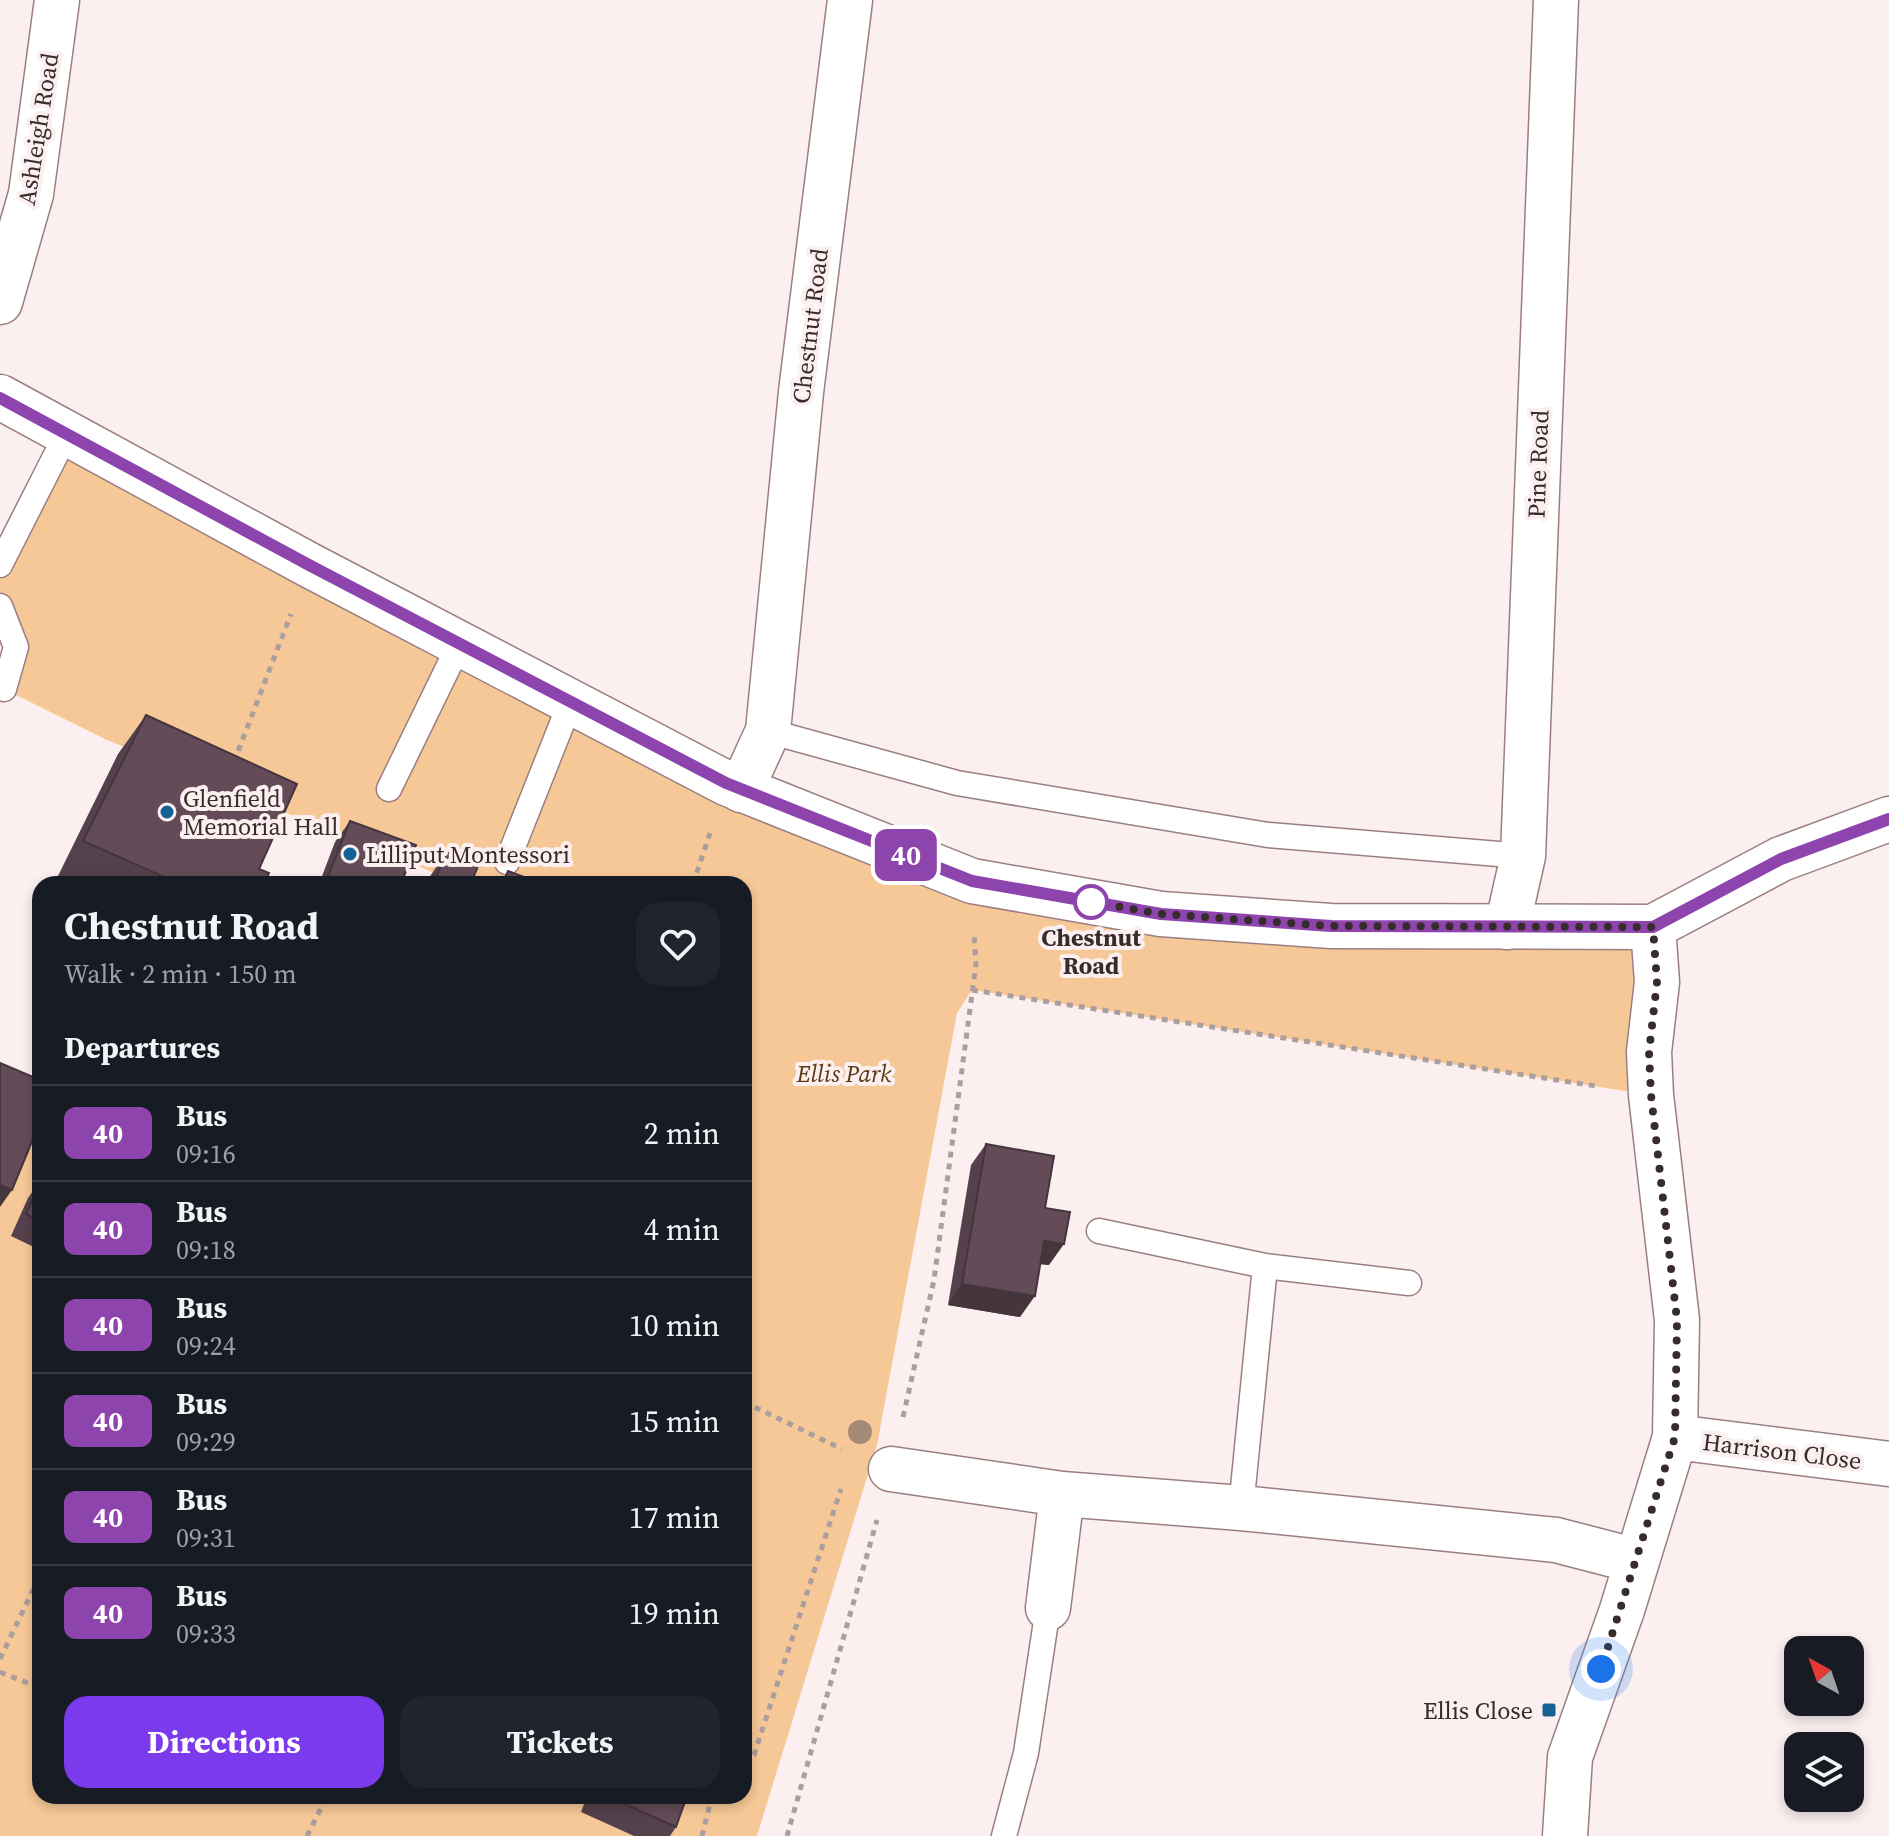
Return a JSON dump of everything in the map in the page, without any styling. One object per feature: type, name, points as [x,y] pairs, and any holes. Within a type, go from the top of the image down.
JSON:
[{"type":"street","name":"Ashleigh Road","points":[[0,302],[31,194],[57,0]]},
{"type":"street","name":"Chestnut Road","points":[[741,790],[768,731],[801,392],[850,0]]},
{"type":"street","name":"Pine Road","points":[[1507,927],[1523,856],[1556,0]]},
{"type":"street","points":[[0,397],[309,565],[741,790],[972,881],[1161,914],[1331,926],[1653,927],[1781,859],[1889,819]]},
{"type":"street","points":[[1565,1836],[1570,1757],[1637,1561],[1675,1437],[1677,1320],[1651,1095],[1649,1052],[1657,982],[1653,927]]},
{"type":"street","name":"Harrison Close","points":[[1675,1437],[1889,1464]]},
{"type":"street","points":[[872,1462],[1062,1494],[1241,1508],[1556,1540],[1637,1561]]},
{"type":"street","points":[[1048,1608],[1062,1494]]},
{"type":"lane","points":[[0,565],[66,435]]},
{"type":"lane","points":[[0,606],[16,647],[4,689]]},
{"type":"lane","points":[[389,789],[460,643]]},
{"type":"lane","points":[[507,862],[571,701]]},
{"type":"lane","points":[[768,731],[957,783],[1268,835],[1523,856]]},
{"type":"lane","points":[[1099,1231],[1265,1266],[1409,1283]]},
{"type":"lane","points":[[1241,1508],[1265,1266]]},
{"type":"lane","points":[[1004,1836],[1026,1753],[1048,1608]]},
{"type":"path","points":[[231,771],[309,565]]},
{"type":"path","points":[[752,1756],[872,1462],[934,1280],[976,964],[972,881]]},
{"type":"path","points":[[972,990],[1651,1095]]},
{"type":"path","points":[[752,1406],[872,1462]]},
{"type":"path","points":[[787,1836],[872,1462]]},
{"type":"path","points":[[0,1659],[32,1592]]},
{"type":"path","points":[[0,1672],[32,1685]]},
{"type":"path","points":[[307,1836],[323,1804]]},
{"type":"path","points":[[702,1836],[710,1804]]},
{"type":"green space","name":"Ellis Park","points":[[66,435],[972,881],[1653,927],[1651,1095],[972,990],[957,1013],[877,1445],[757,1836],[0,1836],[0,1064],[32,1079],[32,1804],[752,1804],[752,876],[442,876],[107,740],[4,689],[16,647],[0,606],[0,565]]},
{"type":"building","name":"Glenfield Memorial Hall","points":[[146,715],[297,784],[259,869],[269,873],[268,876],[162,876],[83,841]]},
{"type":"building","points":[[350,821],[416,845],[404,876],[328,876]]},
{"type":"building","points":[[446,852],[478,866],[474,876],[437,876]]},
{"type":"building","points":[[0,1063],[32,1077],[32,1141],[12,1190],[0,1185]]},
{"type":"building","points":[[986,1144],[1054,1156],[1045,1208],[1070,1212],[1064,1244],[1044,1241],[1035,1296],[962,1284]]},
{"type":"building","points":[[32,1201],[32,1217],[26,1214]]},
{"type":"building","points":[[625,1804],[684,1804],[676,1827]]},
{"type":"bus line","name":"40","points":[[0,398],[309,565],[726,783],[972,881],[1161,914],[1331,926],[1653,927],[1713,892],[1781,859],[1889,819]]},
{"type":"place","name":"Glenfield Memorial Hall","points":[[167,812]]},
{"type":"place","name":"Lilliput Montessori","points":[[350,854]]},
{"type":"place","name":"Chestnut Road","points":[[1091,902]]},
{"type":"place","name":"Ellis Close","points":[[1549,1710]]},
{"type":"route","points":[[1091,902],[1161,914],[1331,926],[1653,927],[1657,982],[1649,1052],[1651,1095],[1677,1320],[1675,1437],[1601,1669]]}]
